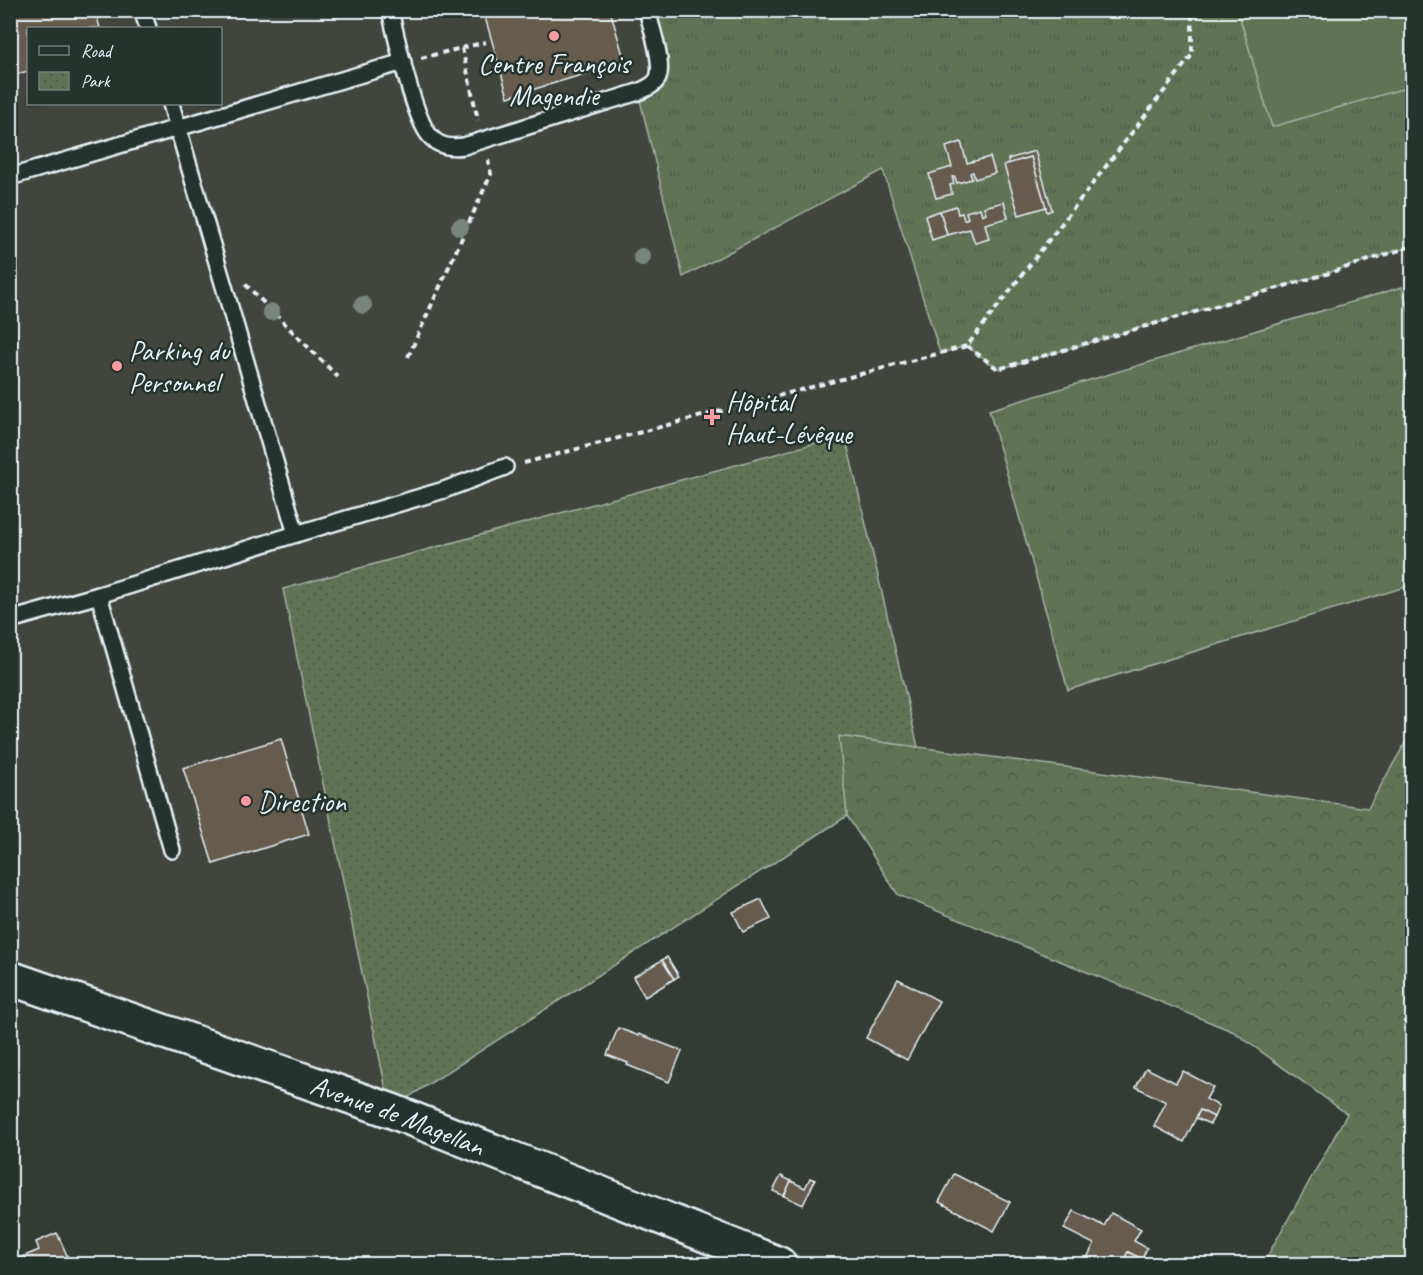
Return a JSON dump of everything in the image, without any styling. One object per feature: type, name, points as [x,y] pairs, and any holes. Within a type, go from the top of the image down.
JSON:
[{"type":"street","name":"Avenue de Magellan","points":[[10,978],[392,1111],[778,1264]]},
{"type":"lane","points":[[142,10],[148,27]]},
{"type":"lane","points":[[390,10],[417,110],[428,135],[438,143],[452,147],[483,140],[638,92],[652,85],[658,78],[660,65],[646,10]]},
{"type":"lane","points":[[10,177],[403,62]]},
{"type":"lane","points":[[171,105],[296,534]]},
{"type":"lane","points":[[10,620],[444,490],[506,467]]},
{"type":"lane","points":[[99,595],[172,850]]},
{"type":"path","points":[[506,467],[967,346],[1192,55],[1192,10]]},
{"type":"path","points":[[403,62],[486,42]]},
{"type":"path","points":[[408,357],[491,174],[462,48]]},
{"type":"path","points":[[967,346],[998,369],[1326,274],[1413,246]]},
{"type":"path","points":[[215,253],[338,378]]},
{"type":"shaded area","name":"Hôpital Haut-Lévêque","points":[[11,11],[1412,11],[1412,731],[1369,808],[839,736],[847,816],[390,1109],[11,966]]},
{"type":"green space","points":[[646,11],[1412,11],[1412,246],[1318,276],[999,369],[967,346],[940,353],[883,170],[683,277],[638,92],[658,78]]},
{"type":"green space","points":[[1238,11],[1412,11],[1412,86],[1272,127]]},
{"type":"green space","points":[[1402,287],[1412,324],[1412,585],[1068,690],[989,410]]},
{"type":"green space","points":[[845,435],[918,747],[839,736],[847,816],[390,1109],[283,589]]},
{"type":"green space","points":[[1412,731],[1412,1264],[1263,1264],[1347,1114],[1234,1032],[898,895],[847,816],[838,736],[1368,808]]},
{"type":"building","points":[[10,10],[95,10],[100,27],[27,27],[27,71],[10,76]]},
{"type":"building","name":"Centre François Magendie","points":[[483,10],[610,10],[625,62],[508,97]]},
{"type":"building","points":[[961,142],[967,163],[990,157],[995,173],[975,179],[973,172],[970,173],[972,179],[957,183],[955,177],[952,177],[954,184],[950,185],[952,194],[936,198],[929,174],[952,167],[946,147]]},
{"type":"building","points":[[1035,151],[1052,210],[1047,212],[1031,157],[1009,164],[1008,159]]},
{"type":"building","points":[[1031,157],[1046,207],[1019,215],[1004,165]]},
{"type":"building","points":[[1004,202],[1008,218],[985,224],[989,239],[975,243],[970,229],[947,235],[940,211],[956,206],[958,214],[962,213],[964,220],[968,218],[966,212],[980,208],[982,215],[986,213],[984,207]]},
{"type":"building","points":[[940,211],[947,235],[932,240],[925,216]]},
{"type":"building","name":"Direction","points":[[281,739],[309,834],[213,864],[183,768]]},
{"type":"building","points":[[761,899],[771,919],[743,932],[733,912]]},
{"type":"building","points":[[667,957],[679,976],[674,979],[662,960]]},
{"type":"building","points":[[662,960],[674,979],[645,997],[633,977]]},
{"type":"building","points":[[898,979],[939,1001],[907,1060],[866,1038]]},
{"type":"building","points":[[618,1028],[682,1051],[669,1082],[607,1055]]},
{"type":"building","points":[[1146,1068],[1176,1083],[1183,1071],[1213,1087],[1206,1099],[1219,1106],[1214,1117],[1200,1110],[1184,1142],[1154,1126],[1166,1102],[1136,1087]]},
{"type":"building","points":[[1200,1110],[1214,1117],[1210,1124],[1196,1118]]},
{"type":"building","points":[[954,1174],[1010,1202],[994,1231],[939,1202]]},
{"type":"building","points":[[781,1176],[791,1181],[784,1196],[773,1191]]},
{"type":"building","points":[[810,1178],[815,1180],[803,1205],[784,1196],[791,1181],[805,1188]]},
{"type":"building","points":[[1074,1211],[1104,1226],[1111,1213],[1141,1229],[1134,1241],[1147,1248],[1142,1259],[1128,1252],[1122,1264],[1084,1264],[1094,1244],[1064,1229]]},
{"type":"building","points":[[57,1233],[70,1262],[66,1264],[10,1264],[10,1262],[39,1250],[36,1242]]},
{"type":"building","points":[[1128,1252],[1142,1259],[1139,1264],[1124,1260]]},
{"type":"place","name":"Centre François Magendie","points":[[554,36]]},
{"type":"place","name":"Parking du Personnel","points":[[117,366]]},
{"type":"place","name":"Hôpital Haut-Lévêque","points":[[712,417]]},
{"type":"place","name":"Direction","points":[[246,801]]}]
